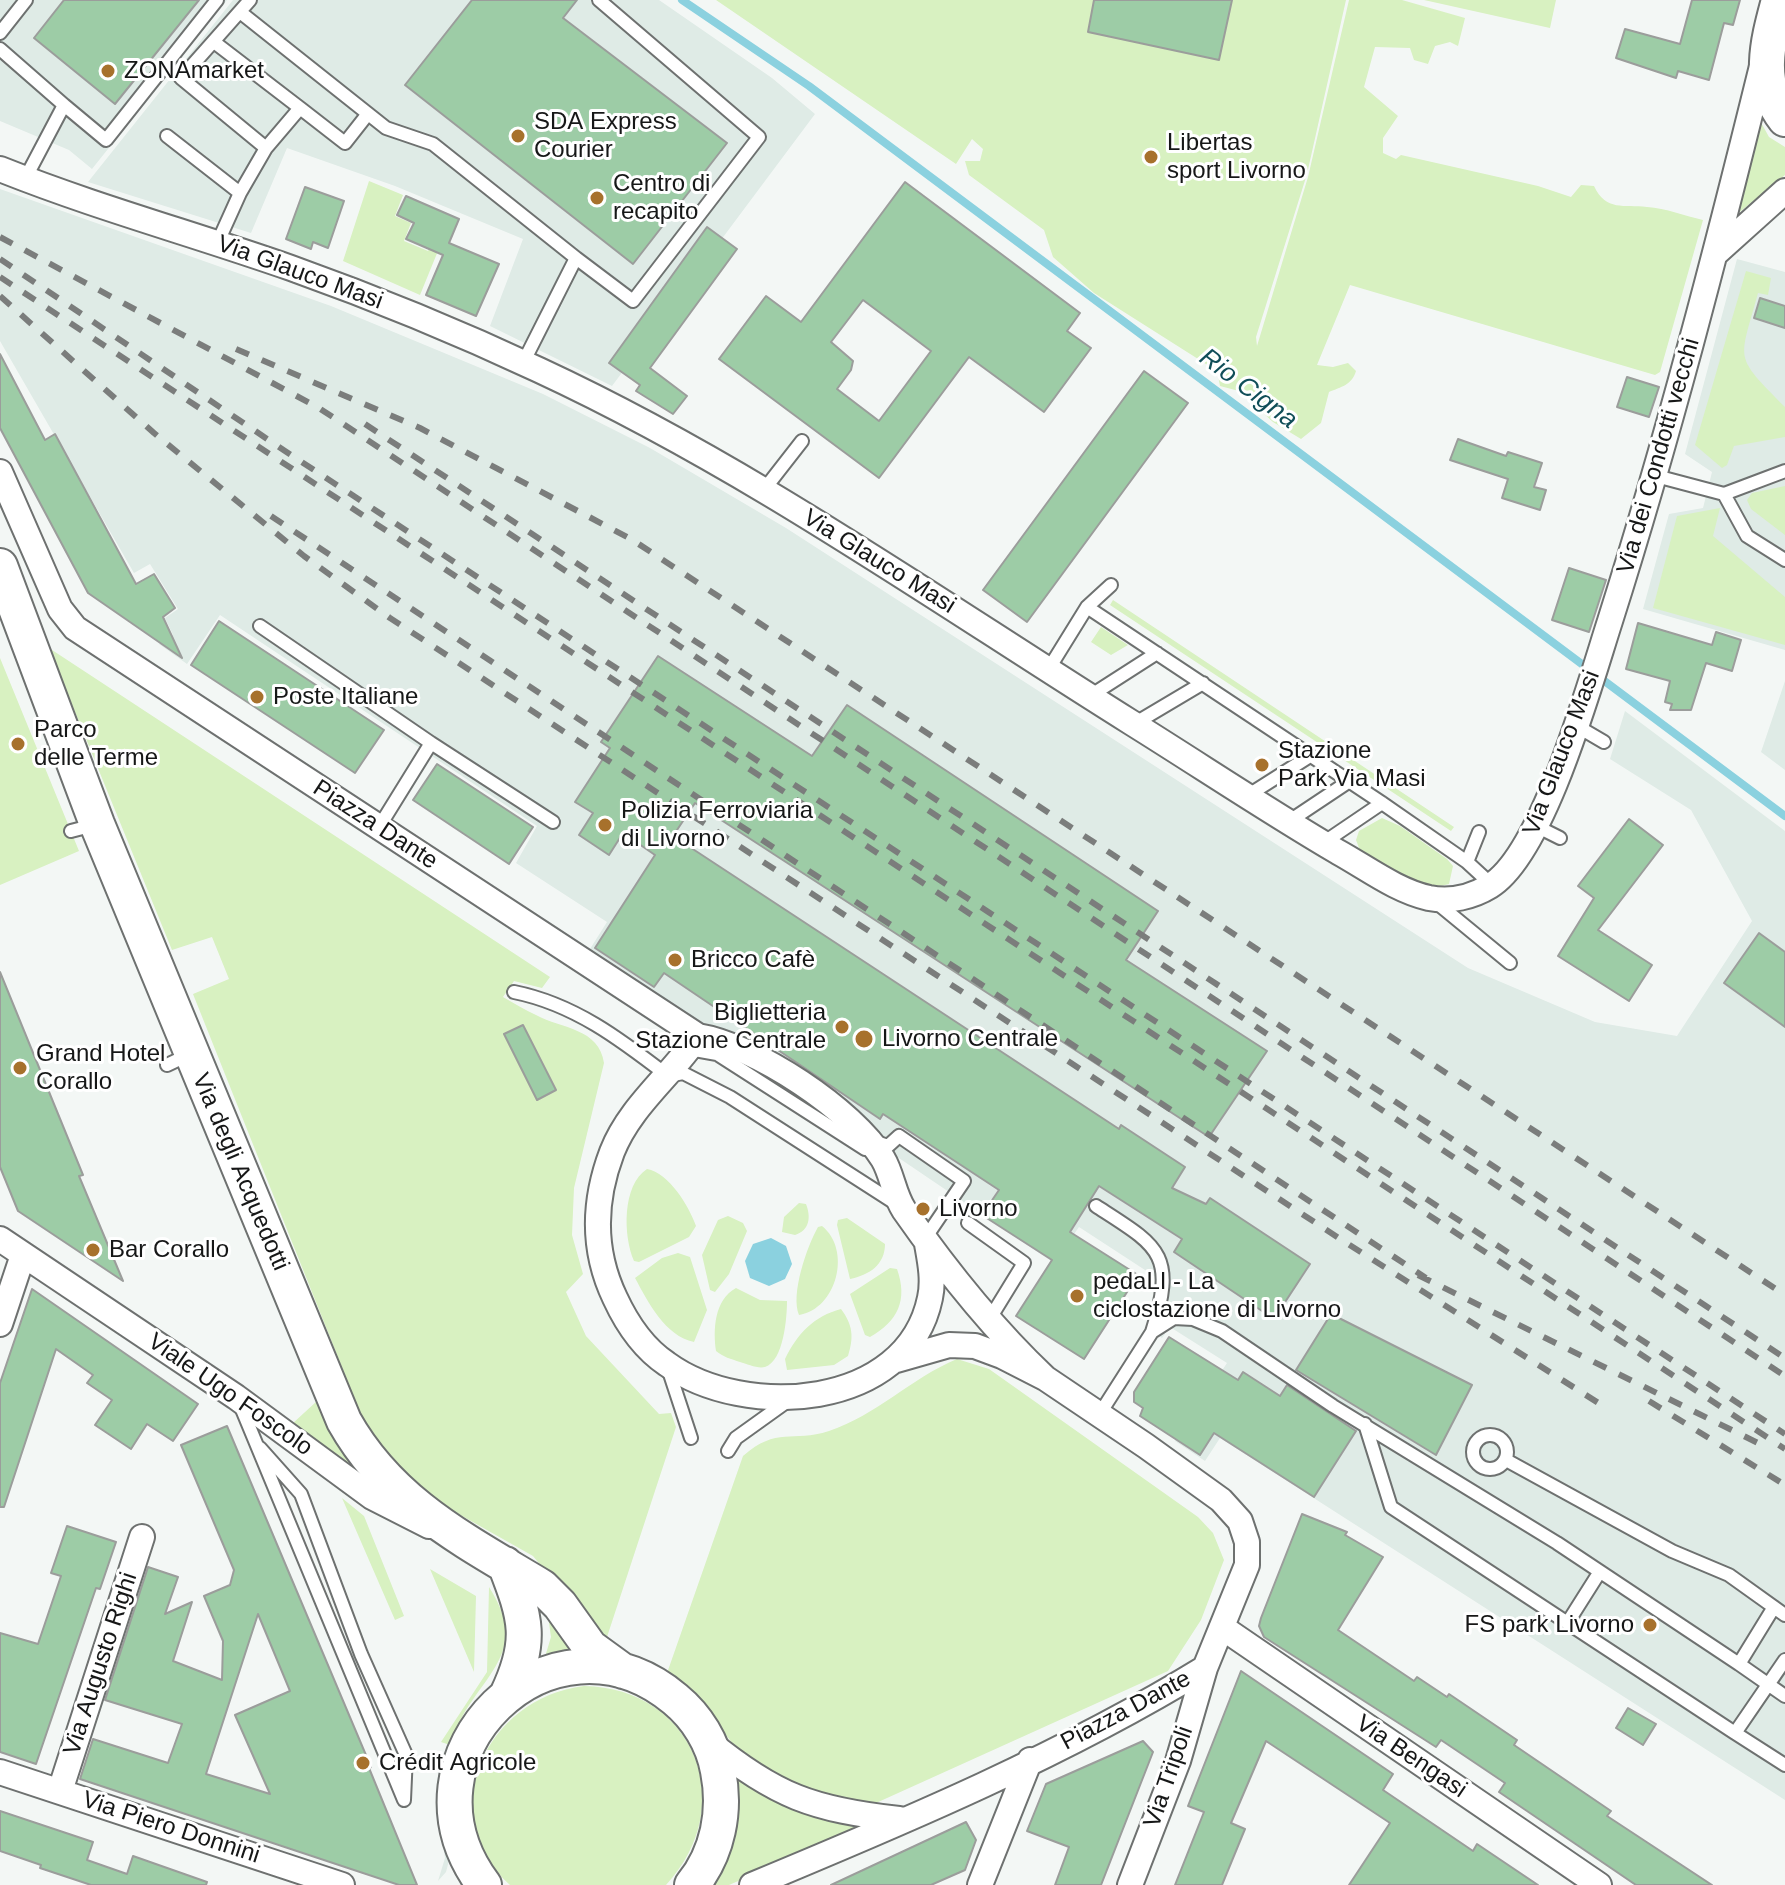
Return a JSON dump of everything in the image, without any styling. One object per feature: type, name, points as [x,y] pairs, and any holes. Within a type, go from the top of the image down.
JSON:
[{"type":"main road","points":[[1779,0],[1767,45],[1769,93],[1785,119]]},
{"type":"main road","name":"Via degli Acquedotti","points":[[0,566],[37,663],[84,828],[179,1059],[351,1435],[367,1460],[402,1497],[552,1596],[590,1647],[623,1671]]},
{"type":"main road","points":[[505,1564],[522,1609],[526,1637],[524,1654],[507,1695]]},
{"type":"main road","points":[[478,1882],[457,1826],[456,1780],[471,1736],[507,1695],[533,1679],[562,1669],[583,1667],[623,1671],[668,1693],[692,1717],[708,1741],[721,1784],[720,1823],[707,1862],[692,1885]]},
{"type":"street","name":"Via dei Condotti vecchi","points":[[1598,657],[1656,476],[1716,253],[1767,45]]},
{"type":"street","name":"Via Glauco Masi","points":[[0,169],[384,302],[523,363],[678,441],[933,594],[1288,822],[1405,890],[1431,898],[1462,897],[1492,885],[1512,868],[1536,826],[1588,692],[1598,657]]},
{"type":"street","points":[[1716,253],[1785,191]]},
{"type":"street","name":"Piazza Dante","points":[[0,472],[60,609],[75,628],[676,1021],[683,1056]]},
{"type":"street","points":[[676,1021],[683,1056]]},
{"type":"street","name":"Piazza Dante","points":[[752,1885],[1030,1760],[1160,1696],[1205,1668],[1247,1565],[1247,1542],[1240,1521],[1211,1493],[1045,1378],[975,1346],[937,1347],[893,1361],[840,1390],[793,1397],[756,1397],[722,1390],[695,1381],[667,1365],[645,1345],[619,1306],[602,1266],[596,1227],[604,1177],[613,1149],[636,1109],[683,1056],[744,1048],[801,1083],[870,1140],[885,1161],[902,1207],[989,1320],[1045,1378]]},
{"type":"street","name":"Piazza Dante","points":[[893,1361],[918,1326],[930,1300],[931,1265],[926,1237]]},
{"type":"street","name":"Viale Ugo Foscolo","points":[[0,1239],[236,1397],[380,1503],[465,1541]]},
{"type":"street","points":[[0,1324],[23,1255]]},
{"type":"street","name":"Via Augusto Righi","points":[[60,1791],[142,1537]]},
{"type":"street","name":"Via Bengasi","points":[[1223,1628],[1599,1885]]},
{"type":"street","name":"Via Tripoli","points":[[1130,1885],[1178,1761],[1205,1668]]},
{"type":"street","points":[[708,1741],[749,1773],[794,1798],[846,1813],[902,1820]]},
{"type":"street","points":[[980,1885],[1030,1760]]},
{"type":"street","name":"Via Piero Donnini","points":[[0,1772],[342,1885]]},
{"type":"lane","points":[[0,33],[26,0]]},
{"type":"lane","points":[[0,49],[106,140],[217,0]]},
{"type":"lane","points":[[250,0],[181,78],[266,148]]},
{"type":"lane","points":[[240,12],[386,128],[433,144],[633,301],[759,137],[599,0]]},
{"type":"lane","points":[[214,42],[345,143],[367,115]]},
{"type":"lane","points":[[25,179],[64,105]]},
{"type":"lane","points":[[217,244],[240,193],[266,148],[300,108]]},
{"type":"lane","points":[[167,136],[240,193]]},
{"type":"lane","points":[[523,363],[576,258]]},
{"type":"lane","points":[[763,491],[802,441]]},
{"type":"lane","points":[[1656,476],[1724,494],[1785,471]]},
{"type":"lane","points":[[1724,494],[1747,536],[1785,560]]},
{"type":"lane","points":[[1048,670],[1087,607],[1111,585]]},
{"type":"lane","points":[[1087,607],[1382,803],[1467,862],[1492,885]]},
{"type":"lane","points":[[260,626],[553,822]]},
{"type":"lane","points":[[1089,697],[1157,653]]},
{"type":"lane","points":[[1134,724],[1203,683]]},
{"type":"lane","points":[[1575,725],[1604,742]]},
{"type":"lane","points":[[379,827],[431,743]]},
{"type":"lane","points":[[1247,796],[1310,756]]},
{"type":"lane","points":[[1288,822],[1348,782]]},
{"type":"lane","points":[[1323,843],[1382,803]]},
{"type":"lane","points":[[1536,826],[1560,838]]},
{"type":"lane","points":[[1467,862],[1479,832]]},
{"type":"lane","points":[[1431,898],[1510,963]]},
{"type":"lane","points":[[514,992],[570,1009],[683,1056]]},
{"type":"lane","name":"Piazza Dante","points":[[885,1161],[717,1054],[683,1056],[683,1073],[716,1090],[902,1207]]},
{"type":"lane","points":[[870,1140],[888,1146],[899,1136],[964,1181],[926,1237]]},
{"type":"lane","points":[[1096,1206],[1152,1243],[1163,1270],[1160,1307],[1152,1332],[1099,1415]]},
{"type":"lane","points":[[968,1223],[1024,1263],[989,1320]]},
{"type":"lane","points":[[1152,1332],[1174,1318],[1193,1319],[1208,1325],[1599,1573],[1785,1696]]},
{"type":"lane","name":"Piazza Dante","points":[[667,1365],[691,1438]]},
{"type":"lane","points":[[236,1397],[260,1448],[404,1800],[406,1755],[361,1654],[301,1494],[260,1448]]},
{"type":"lane","name":"Piazza Dante","points":[[728,1451],[736,1438],[793,1397]]},
{"type":"lane","points":[[1365,1424],[1391,1507],[1735,1733],[1783,1759]]},
{"type":"lane","points":[[1506,1460],[1672,1551],[1729,1575],[1780,1611],[1739,1664]]},
{"type":"lane","points":[[1568,1622],[1599,1573]]},
{"type":"lane","points":[[1735,1733],[1785,1660]]},
{"type":"shaded area","points":[[0,0],[227,0],[92,169],[69,150],[0,121]]},
{"type":"shaded area","points":[[233,0],[659,0],[772,78],[815,114],[612,386],[490,326],[523,239],[395,186],[287,148],[251,233],[88,182]]},
{"type":"shaded area","points":[[0,189],[331,306],[543,394],[650,448],[786,528],[1468,968],[1595,1022],[1677,1036],[1752,921],[1691,810],[1610,759],[1625,711],[1785,831],[1785,1800],[1220,1438],[1205,1461],[1175,1441],[1227,1363],[1170,1327],[1162,1338],[1146,1327],[1168,1285],[1079,1227],[1054,1263],[590,949],[607,922],[516,863],[537,826],[220,615],[187,664],[159,644],[173,635],[165,618],[178,609],[150,564],[134,573],[0,341]]},
{"type":"shaded area","points":[[1737,259],[1785,272],[1785,650],[1643,609],[1669,514],[1703,508],[1712,472],[1685,454]]},
{"type":"shaded area","points":[[1785,681],[1785,770],[1761,752]]},
{"type":"shaded area","points":[[438,1777],[445,1780],[451,1853],[446,1872],[438,1881],[445,1858],[436,1793]]},
{"type":"green space","points":[[716,0],[1346,0],[1307,174],[1256,337],[1257,346],[1308,177],[1349,0],[1402,0],[1465,18],[1458,46],[1450,42],[1435,46],[1428,64],[1414,60],[1410,48],[1375,47],[1364,87],[1398,116],[1383,138],[1383,153],[1396,159],[1401,155],[1538,186],[1571,197],[1581,185],[1594,186],[1610,203],[1661,209],[1703,220],[1660,372],[1655,375],[1350,285],[1317,365],[1333,367],[1348,363],[1356,371],[1349,382],[1329,392],[1321,423],[1301,439],[1273,422],[1239,391],[1220,386],[1217,371],[1094,293],[1053,257],[1044,230],[969,175],[965,161],[980,161],[983,149],[972,139],[956,164]]},
{"type":"green space","points":[[1424,0],[1556,0],[1550,28]]},
{"type":"green space","points":[[1758,117],[1769,137],[1785,147],[1785,175],[1736,215]]},
{"type":"green space","points":[[369,181],[403,195],[395,216],[411,223],[404,241],[428,251],[432,243],[440,246],[420,295],[343,261]]},
{"type":"green space","points":[[1746,271],[1771,278],[1768,295],[1758,293],[1744,346],[1745,356],[1756,377],[1785,407],[1785,437],[1734,446],[1727,465],[1722,468],[1695,445]]},
{"type":"green space","points":[[1785,486],[1785,535],[1751,509],[1747,500],[1752,493]]},
{"type":"green space","points":[[1720,508],[1713,536],[1785,597],[1785,645],[1653,608],[1677,516]]},
{"type":"green space","points":[[1113,600],[1454,827],[1451,831],[1110,605]]},
{"type":"green space","points":[[1101,627],[1128,645],[1111,655],[1091,642]]},
{"type":"green space","points":[[49,648],[550,977],[542,988],[514,981],[503,997],[546,1020],[578,1031],[601,1051],[604,1063],[574,1188],[572,1235],[583,1274],[566,1292],[586,1336],[659,1414],[671,1413],[676,1427],[607,1637],[594,1631],[533,1556],[409,1486],[365,1425],[193,994],[229,979],[212,937],[172,950]]},
{"type":"green space","name":"Parco delle Terme","points":[[0,658],[79,851],[0,885]]},
{"type":"green space","points":[[1382,818],[1400,826],[1447,859],[1453,866],[1449,884],[1438,886],[1415,882],[1361,853],[1356,840],[1359,831]]},
{"type":"green space","points":[[647,1169],[670,1184],[683,1200],[696,1226],[689,1237],[639,1262],[634,1261],[630,1251],[627,1212],[633,1187]]},
{"type":"green space","points":[[799,1203],[806,1204],[808,1209],[806,1226],[795,1235],[782,1232],[784,1217]]},
{"type":"green space","points":[[728,1216],[743,1223],[747,1231],[729,1274],[715,1292],[710,1290],[702,1255],[718,1220]]},
{"type":"green space","points":[[847,1218],[885,1244],[882,1258],[875,1268],[850,1279],[837,1225],[838,1220]]},
{"type":"green space","points":[[822,1226],[831,1236],[836,1249],[836,1277],[823,1302],[799,1315],[797,1295],[801,1271],[814,1235]]},
{"type":"green space","points":[[678,1253],[690,1257],[707,1310],[694,1342],[674,1333],[666,1325],[635,1278],[662,1258]]},
{"type":"green space","points":[[890,1268],[897,1269],[901,1300],[894,1317],[870,1337],[865,1335],[850,1294]]},
{"type":"green space","points":[[736,1288],[760,1300],[787,1301],[780,1348],[765,1367],[727,1358],[716,1351],[715,1325],[719,1308]]},
{"type":"green space","points":[[841,1309],[851,1331],[848,1356],[834,1365],[787,1370],[785,1359],[801,1334],[823,1316]]},
{"type":"green space","points":[[957,1359],[989,1369],[1198,1517],[1213,1533],[1224,1560],[1201,1620],[1168,1671],[876,1803],[838,1801],[765,1771],[736,1748],[705,1708],[666,1676],[743,1456],[775,1438],[816,1434],[846,1424]]},
{"type":"green space","points":[[317,1401],[357,1478],[292,1424]]},
{"type":"green space","points":[[342,1498],[364,1516],[404,1616],[395,1620]]},
{"type":"green space","points":[[430,1569],[476,1596],[474,1672]]},
{"type":"green space","points":[[489,1587],[505,1624],[502,1653],[464,1714],[450,1745],[441,1742],[487,1672]]},
{"type":"green space","points":[[547,1609],[594,1658],[541,1670],[551,1637]]},
{"type":"green space","points":[[584,1686],[622,1692],[654,1707],[678,1729],[694,1756],[702,1787],[700,1820],[689,1854],[666,1885],[510,1885],[487,1857],[475,1826],[473,1794],[481,1763],[497,1736],[520,1712],[549,1695]]},
{"type":"green space","points":[[733,1772],[771,1799],[863,1827],[729,1885],[703,1885]]},
{"type":"water","points":[[771,1238],[786,1246],[792,1264],[785,1279],[769,1286],[750,1278],[745,1261],[753,1244]]},
{"type":"building","name":"ZONAmarket","points":[[64,0],[199,0],[115,104],[34,38]]},
{"type":"building","points":[[472,0],[577,0],[563,18],[727,143],[633,264],[405,85]]},
{"type":"building","points":[[1094,0],[1232,0],[1219,60],[1088,32]]},
{"type":"building","points":[[1692,0],[1740,0],[1733,25],[1724,23],[1709,80],[1678,71],[1676,78],[1616,58],[1625,29],[1680,44]]},
{"type":"building","points":[[905,182],[1080,313],[1067,331],[1091,348],[1044,412],[969,357],[879,478],[719,359],[766,296],[801,322]],"holes":[[[863,300],[931,351],[879,421],[837,389],[851,370],[853,361],[831,342]]]},
{"type":"building","points":[[305,187],[344,201],[328,248],[313,242],[311,249],[286,239]]},
{"type":"building","points":[[406,196],[459,219],[449,243],[499,264],[476,316],[426,295],[443,255],[406,239],[414,223],[397,215]]},
{"type":"building","points":[[707,227],[737,249],[650,368],[687,396],[673,414],[636,391],[640,385],[609,363]]},
{"type":"building","points":[[1760,298],[1785,306],[1785,328],[1754,318]]},
{"type":"building","points":[[0,354],[45,440],[55,434],[136,584],[154,574],[175,608],[163,617],[182,658],[88,593],[0,428]]},
{"type":"building","points":[[1144,371],[1188,403],[1027,622],[983,590]]},
{"type":"building","points":[[1627,377],[1659,387],[1649,417],[1617,407]]},
{"type":"building","points":[[1458,439],[1506,456],[1508,452],[1542,463],[1534,487],[1546,490],[1540,510],[1502,498],[1508,479],[1450,460]]},
{"type":"building","points":[[1569,568],[1606,580],[1589,632],[1552,620]]},
{"type":"building","points":[[219,621],[384,730],[355,773],[191,665]]},
{"type":"building","points":[[1638,623],[1712,645],[1716,632],[1741,640],[1732,671],[1706,663],[1691,710],[1670,710],[1672,704],[1665,702],[1670,681],[1626,669]]},
{"type":"building","points":[[658,656],[812,756],[847,705],[1158,911],[1126,960],[1267,1051],[1209,1137],[695,803],[673,836],[1119,1129],[1121,1125],[1185,1167],[1172,1188],[1206,1204],[1210,1198],[1310,1264],[1274,1319],[1174,1252],[1182,1239],[1099,1186],[1070,1232],[1138,1275],[1084,1359],[1016,1316],[1052,1260],[982,1215],[999,1190],[883,1114],[880,1119],[664,973],[654,987],[595,948],[655,855],[623,833],[609,855],[579,835],[593,813],[575,802],[610,748],[601,742]]},
{"type":"building","points":[[437,764],[533,827],[509,864],[413,800]]},
{"type":"building","points":[[1629,819],[1663,845],[1598,930],[1652,965],[1629,1001],[1558,956],[1594,898],[1578,886]]},
{"type":"building","points":[[1759,933],[1785,952],[1785,1027],[1724,983]]},
{"type":"building","name":"Grand Hotel Corallo","points":[[0,972],[123,1281],[18,1211],[0,1167]]},
{"type":"building","points":[[523,1025],[556,1090],[537,1100],[504,1034]]},
{"type":"building","points":[[32,1289],[198,1404],[173,1441],[147,1424],[131,1449],[95,1425],[112,1400],[87,1383],[93,1375],[56,1349],[4,1507],[0,1507],[0,1383]]},
{"type":"building","points":[[1331,1314],[1472,1385],[1436,1455],[1296,1370]]},
{"type":"building","points":[[1169,1337],[1238,1380],[1243,1372],[1280,1396],[1287,1385],[1356,1431],[1314,1497],[1214,1433],[1200,1455],[1140,1416],[1143,1408],[1134,1402],[1134,1392]]},
{"type":"building","points":[[227,1426],[371,1767],[417,1885],[399,1885],[80,1779],[93,1739],[168,1763],[182,1724],[105,1700],[148,1567],[178,1577],[165,1614],[192,1602],[173,1661],[222,1680],[223,1641],[204,1596],[230,1585],[234,1570],[181,1445]],"holes":[[[258,1614],[290,1691],[235,1715],[270,1794],[206,1774]]]},
{"type":"building","points":[[1302,1514],[1347,1532],[1345,1535],[1383,1557],[1338,1630],[1414,1681],[1417,1677],[1447,1697],[1449,1694],[1517,1740],[1514,1745],[1611,1811],[1607,1816],[1712,1885],[1636,1885],[1499,1792],[1505,1783],[1441,1740],[1436,1747],[1264,1637],[1259,1626],[1261,1618]]},
{"type":"building","points":[[67,1526],[116,1542],[100,1589],[96,1588],[36,1764],[0,1752],[0,1633],[38,1644],[61,1576],[51,1573]]},
{"type":"building","points":[[1241,1671],[1393,1774],[1383,1790],[1473,1851],[1477,1844],[1538,1885],[1349,1885],[1390,1823],[1266,1741],[1231,1823],[1245,1829],[1222,1885],[1175,1885],[1204,1812],[1188,1806]]},
{"type":"building","points":[[1628,1708],[1656,1724],[1643,1745],[1616,1728]]},
{"type":"building","points":[[1143,1741],[1153,1752],[1101,1885],[1055,1885],[1069,1847],[1027,1831],[1046,1784]]},
{"type":"building","points":[[0,1811],[93,1842],[87,1860],[127,1874],[133,1856],[207,1882],[206,1885],[91,1885],[40,1868],[41,1865],[0,1851]]},
{"type":"building","points":[[966,1822],[976,1840],[965,1870],[931,1885],[831,1885]]},
{"type":"waterway","name":"Rio Cigna","points":[[682,0],[809,86],[1785,816]]},
{"type":"railway","points":[[0,237],[319,408],[1785,1376]]},
{"type":"railway","points":[[0,259],[285,451],[1785,1434]]},
{"type":"railway","points":[[0,277],[1785,1449]]},
{"type":"railway","points":[[0,296],[154,433],[304,556],[390,618],[1348,1244],[1600,1404]]},
{"type":"railway","points":[[236,349],[420,428],[631,539],[1785,1295]]},
{"type":"railway","points":[[365,424],[1785,1358]]},
{"type":"railway","points":[[271,516],[1426,1278]]},
{"type":"railway","points":[[1418,1275],[1762,1445]]},
{"type":"railway","points":[[1649,1401],[1785,1485]]},
{"type":"place","name":"ZONAmarket","points":[[108,71]]},
{"type":"place","name":"SDA Express Courier","points":[[518,136]]},
{"type":"place","name":"Libertas sport Livorno","points":[[1151,157]]},
{"type":"place","name":"Centro di recapito","points":[[597,198]]},
{"type":"place","name":"Poste Italiane","points":[[257,697]]},
{"type":"place","name":"Parco delle Terme","points":[[18,744]]},
{"type":"place","name":"Stazione Park Via Masi","points":[[1262,765]]},
{"type":"place","name":"Polizia Ferroviaria di Livorno","points":[[605,825]]},
{"type":"place","name":"Bricco Cafè","points":[[675,960]]},
{"type":"place","name":"Biglietteria Stazione Centrale","points":[[842,1027]]},
{"type":"place","name":"Livorno Centrale","points":[[864,1039]]},
{"type":"place","name":"Grand Hotel Corallo","points":[[20,1068]]},
{"type":"place","name":"Livorno","points":[[923,1209]]},
{"type":"place","name":"Bar Corallo","points":[[93,1250]]},
{"type":"place","name":"pedaLI - La ciclostazione di Livorno","points":[[1077,1296]]},
{"type":"place","name":"FS park Livorno","points":[[1650,1625]]},
{"type":"place","name":"Crédit Agricole","points":[[363,1763]]}]
